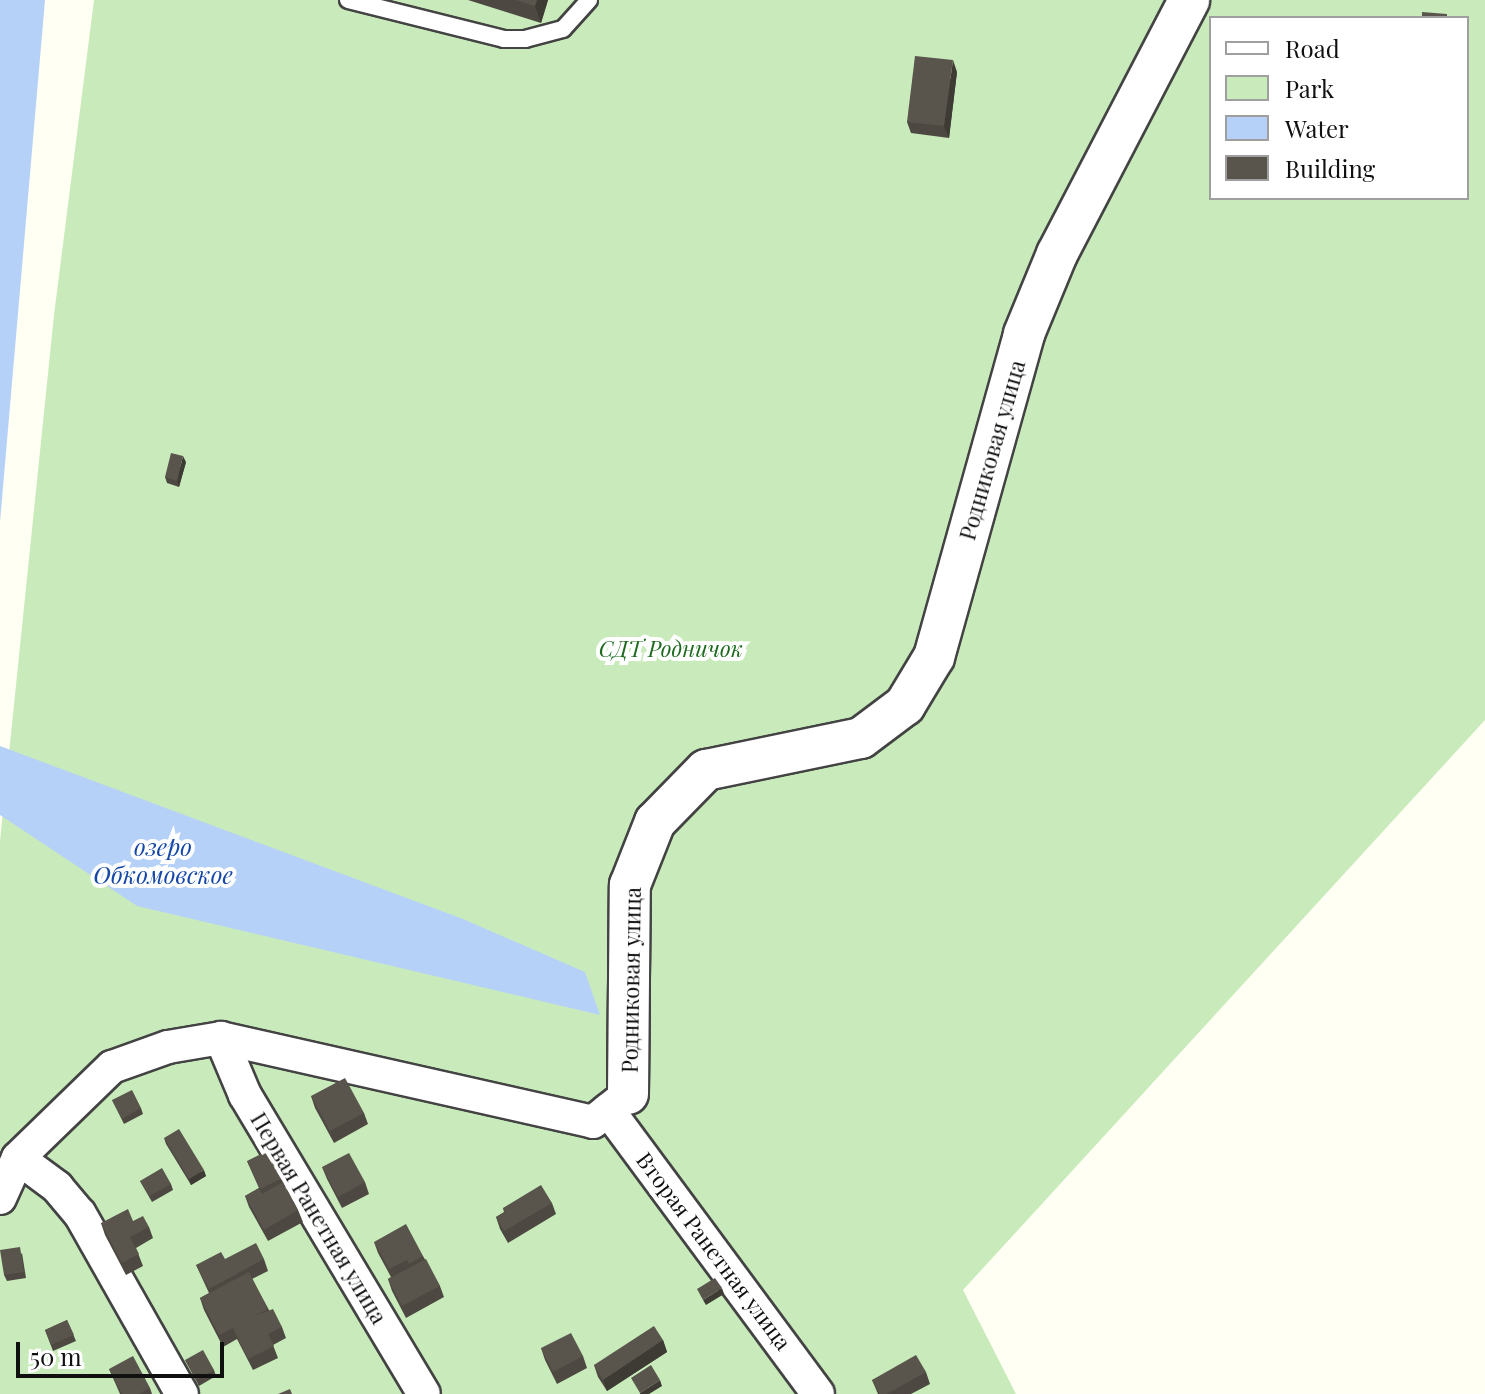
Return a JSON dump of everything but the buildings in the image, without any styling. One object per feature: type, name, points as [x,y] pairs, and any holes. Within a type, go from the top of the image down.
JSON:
[{"type":"street","name":"Родниковая улица","points":[[618,1102],[630,885],[655,822],[706,770],[861,738],[905,705],[934,657],[1024,334],[1057,254],[1189,0]]},
{"type":"street","points":[[0,1198],[18,1158],[112,1067],[168,1047],[221,1038],[593,1122],[618,1102]]},
{"type":"street","name":"Первая Ранетная улица","points":[[221,1038],[245,1095],[424,1394]]},
{"type":"street","name":"Вторая Ранетная улица","points":[[618,1102],[818,1394]]},
{"type":"street","points":[[18,1158],[57,1187],[80,1214],[182,1394]]},
{"type":"lane","points":[[348,0],[504,39],[525,39],[563,29],[589,0]]},
{"type":"green space","name":"СДТ Родничок","points":[[94,0],[1485,0],[1485,720],[963,1290],[1016,1394],[0,1394],[0,841],[54,315]]},
{"type":"water","points":[[0,0],[45,0],[0,522]]},
{"type":"water","name":"озеро Обкомовское","points":[[0,746],[463,919],[585,972],[600,1015],[137,906],[0,815]]}]
